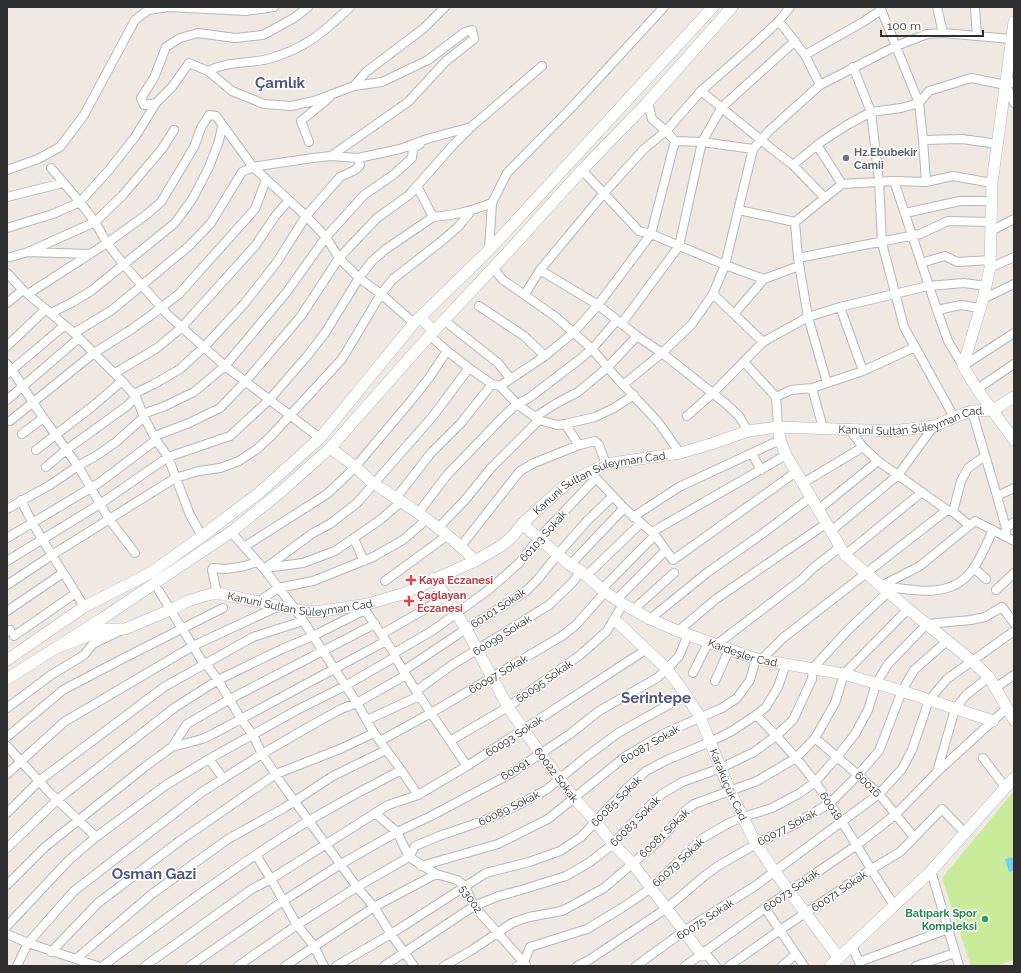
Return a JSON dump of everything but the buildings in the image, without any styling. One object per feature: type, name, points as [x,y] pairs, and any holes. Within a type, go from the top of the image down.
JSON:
[{"type":"street","points":[[7,170],[38,159],[60,147],[84,115],[135,20],[148,10],[169,7],[246,11],[274,7]]},
{"type":"street","points":[[156,103],[144,105],[141,98],[154,78],[166,47],[180,38],[198,33],[235,38],[263,35],[294,18],[308,7]]},
{"type":"street","points":[[208,71],[218,66],[268,59],[299,48],[326,30],[350,7]]},
{"type":"street","points":[[354,86],[366,72],[424,28],[445,7]]},
{"type":"street","points":[[489,250],[492,203],[507,172],[572,107],[664,7]]},
{"type":"street","points":[[7,660],[84,607],[152,572],[260,492],[320,438],[413,324],[489,250],[713,7]]},
{"type":"street","points":[[7,679],[231,532],[283,490],[330,448],[421,345],[435,336],[493,268],[582,170],[648,102],[732,7]]},
{"type":"street","points":[[525,294],[540,270],[604,193],[644,149],[666,131],[701,90],[779,21],[790,7]]},
{"type":"street","points":[[936,7],[943,33]]},
{"type":"street","points":[[974,7],[976,36]]},
{"type":"street","points":[[806,55],[863,22],[881,9],[919,103],[924,140],[926,182]]},
{"type":"street","points":[[779,21],[806,55],[820,85]]},
{"type":"street","points":[[963,366],[986,286],[990,264],[992,183],[1010,84],[1011,39],[1014,22]]},
{"type":"street","points":[[7,228],[53,214],[80,202],[109,170],[135,137],[156,103],[172,87],[188,63],[208,71],[232,91],[264,104],[292,106],[314,101],[354,86],[382,82],[428,60],[466,32],[472,30],[474,39],[446,61],[408,102],[331,156]]},
{"type":"street","points":[[623,385],[662,353],[692,324],[713,294],[725,265],[754,150],[770,130],[820,85],[896,46],[927,34],[943,33],[1011,39]]},
{"type":"street","points":[[258,602],[278,588],[313,581],[373,557],[403,540],[422,516],[447,475],[516,404],[529,398],[592,349],[619,322],[679,246],[702,142],[722,108],[795,41]]},
{"type":"street","points":[[7,538],[90,488],[156,438],[220,408],[246,382],[301,316],[339,258],[377,218],[408,195],[454,144],[542,66]]},
{"type":"street","points":[[853,68],[871,112],[879,181],[882,242],[904,327],[954,417]]},
{"type":"street","points":[[793,165],[817,145],[847,125],[871,112],[901,108],[919,103],[929,91],[971,78],[1010,84]]},
{"type":"street","points":[[1010,84],[1014,103]]},
{"type":"street","points":[[701,90],[793,165],[825,198]]},
{"type":"street","points":[[309,142],[301,122],[333,94]]},
{"type":"street","points":[[648,102],[652,119],[675,141],[702,142],[754,150]]},
{"type":"street","points":[[7,303],[107,243],[146,215],[161,202],[194,147],[209,115],[216,116],[253,167],[306,216],[326,237],[339,258],[359,278],[381,294],[413,324],[435,336],[447,351],[469,368],[496,385],[516,404],[537,418],[557,425],[595,417],[634,396]]},
{"type":"street","points":[[7,346],[48,311],[73,302],[91,291],[175,223],[193,198],[209,167],[219,141],[222,126]]},
{"type":"street","points":[[7,400],[77,335],[112,310],[189,246],[211,223],[242,172],[253,167],[331,156],[358,158],[400,148],[472,127]]},
{"type":"street","points":[[7,258],[28,252],[95,222],[122,196],[162,149],[174,130]]},
{"type":"street","points":[[7,509],[50,485],[99,454],[116,442],[143,415],[194,392],[225,366],[286,294],[326,237],[364,195],[393,175],[412,158],[412,148],[427,139]]},
{"type":"street","points":[[924,140],[962,140],[998,144]]},
{"type":"street","points":[[264,568],[303,564],[335,551],[354,539],[399,500],[432,454],[496,385],[511,379],[545,356],[574,332],[598,304],[651,234],[675,141]]},
{"type":"street","points":[[817,145],[842,184]]},
{"type":"street","points":[[46,467],[66,450],[116,414],[135,396],[180,369],[204,347],[244,304],[277,262],[306,216],[340,177],[355,170],[360,165],[358,158]]},
{"type":"street","points":[[51,168],[80,202],[95,222],[107,243],[124,265],[181,328],[225,366],[320,438]]},
{"type":"street","points":[[582,170],[639,230],[764,279]]},
{"type":"street","points":[[795,222],[842,184],[879,181],[926,182],[953,176],[992,183]]},
{"type":"street","points":[[10,421],[94,352],[129,331],[162,308],[178,294],[255,209],[266,180]]},
{"type":"street","points":[[894,181],[928,286],[948,341],[977,389],[993,410],[1011,429],[1014,440]]},
{"type":"street","points":[[7,197],[63,183]]},
{"type":"street","points":[[417,186],[433,217]]},
{"type":"street","points":[[115,373],[157,348],[181,328],[255,246],[276,215],[289,200]]},
{"type":"street","points":[[904,213],[960,201],[992,201]]},
{"type":"street","points":[[7,560],[100,504],[168,457],[230,436],[269,400],[308,356],[325,333],[359,278],[372,261],[386,248],[433,217],[471,211],[492,203]]},
{"type":"street","points":[[739,210],[795,222]]},
{"type":"street","points":[[7,585],[175,478],[199,471],[220,468],[239,461],[257,449],[272,435],[288,415],[342,359],[381,294],[393,279],[443,240],[471,211]]},
{"type":"street","points":[[734,314],[764,279],[799,262],[920,234],[948,221],[991,227],[1014,219]]},
{"type":"street","points":[[795,222],[799,262],[808,317],[827,383]]},
{"type":"street","points":[[28,252],[88,254]]},
{"type":"street","points":[[921,263],[945,256],[957,262],[990,264],[1014,257]]},
{"type":"street","points":[[493,268],[503,280],[525,294],[574,332],[592,349],[658,422],[680,453]]},
{"type":"street","points":[[540,270],[598,304],[637,336],[662,353],[713,393],[739,416],[748,431]]},
{"type":"street","points":[[7,273],[26,292],[77,335],[115,373],[135,396],[143,415],[168,457],[190,515],[202,536]]},
{"type":"street","points":[[687,416],[713,393],[763,342],[808,317],[840,307],[928,286],[964,283],[986,286]]},
{"type":"street","points":[[937,310],[981,304],[1014,284]]},
{"type":"street","points":[[713,294],[763,342]]},
{"type":"street","points":[[479,306],[524,336],[545,356]]},
{"type":"street","points":[[840,307],[863,371]]},
{"type":"street","points":[[413,324],[421,345]]},
{"type":"street","points":[[65,325],[9,369],[23,386],[43,418],[78,466],[109,519],[135,553]]},
{"type":"street","points":[[450,325],[498,363],[511,379]]},
{"type":"street","points":[[963,366],[1014,333]]},
{"type":"street","points":[[438,528],[465,500],[491,468],[537,418],[557,403],[578,392],[608,367],[637,336]]},
{"type":"street","points":[[776,397],[791,390],[812,388],[863,371],[915,347]]},
{"type":"street","points":[[244,547],[327,494],[355,467],[425,384],[447,351]]},
{"type":"street","points":[[744,362],[776,397],[780,440],[786,455],[843,551],[884,589],[972,661],[989,677],[1014,720]]},
{"type":"street","points":[[977,389],[1014,364]]},
{"type":"street","points":[[264,568],[313,533],[330,524],[357,503],[433,416],[469,368]]},
{"type":"street","points":[[36,450],[93,406],[122,381]]},
{"type":"street","points":[[812,388],[823,428]]},
{"type":"street","name":"Kanuni Sultan Süleyman Cad.","points":[[212,594],[277,607],[316,612],[367,607],[402,594],[434,578],[475,561],[501,546],[512,537],[522,524],[566,484],[593,475],[606,464],[680,453],[748,431],[778,427],[893,431],[934,426],[972,411],[993,410],[1014,397]]},
{"type":"street","points":[[972,411],[1006,532],[1014,541]]},
{"type":"street","points":[[22,434],[43,418]]},
{"type":"street","points":[[565,424],[579,445]]},
{"type":"street","points":[[683,633],[716,598],[829,527],[898,475],[934,426]]},
{"type":"street","points":[[849,429],[863,447],[878,461],[969,525],[975,521],[993,530],[1006,532]]},
{"type":"street","points":[[634,517],[679,487],[780,440]]},
{"type":"street","points":[[461,546],[520,471],[534,463],[579,445],[595,441],[599,444],[606,464]]},
{"type":"street","points":[[803,484],[863,447]]},
{"type":"street","points":[[330,448],[374,484],[448,535],[475,561]]},
{"type":"street","points":[[752,454],[761,470]]},
{"type":"street","name":"60097 Sokak","points":[[380,741],[431,713],[562,636],[576,625],[604,590],[654,534],[786,455]]},
{"type":"street","points":[[950,511],[961,481],[968,468],[985,456]]},
{"type":"street","points":[[819,509],[878,461]]},
{"type":"street","points":[[593,475],[624,508],[654,534],[673,560],[796,472]]},
{"type":"street","name":"60103 Sokak","points":[[7,926],[69,860],[96,837],[166,785],[209,758],[297,710],[345,686],[432,631],[492,588],[519,563],[593,475]]},
{"type":"street","points":[[997,496],[1014,488]]},
{"type":"street","points":[[693,673],[712,644],[801,580],[812,569],[843,551],[922,492]]},
{"type":"street","name":"60101 Sokak","points":[[17,966],[28,943],[74,891],[202,792],[223,778],[341,709],[357,703],[405,673],[466,629],[524,592],[538,580],[558,554],[587,522],[614,496]]},
{"type":"street","points":[[650,619],[708,572],[762,534],[811,496]]},
{"type":"street","points":[[21,500],[31,523],[84,607]]},
{"type":"street","points":[[570,565],[624,508]]},
{"type":"street","name":"60087 Sokak","points":[[421,866],[498,844],[548,819],[626,756],[665,733],[722,708],[737,698],[750,680],[758,660],[783,638],[866,572],[950,511]]},
{"type":"street","points":[[1006,532],[1014,522]]},
{"type":"street","name":"60099 Sokak","points":[[367,720],[418,693],[452,665],[550,605],[572,583],[641,523]]},
{"type":"street","name":"Kardeşler Cad.","points":[[522,524],[570,565],[584,574],[619,602],[650,619],[683,633],[758,660],[844,674],[902,691],[993,721]]},
{"type":"street","name":"60083 Sokak","points":[[384,966],[474,906],[499,896],[566,876],[590,862],[613,844],[662,794],[682,782],[721,768],[754,752],[776,736],[793,720],[812,679],[813,668],[884,589],[920,566],[969,525]]},
{"type":"street","points":[[884,589],[927,592],[953,587],[966,578],[974,568],[993,530]]},
{"type":"street","points":[[231,532],[264,568],[296,610],[357,703],[374,733],[418,795]]},
{"type":"street","points":[[385,582],[448,535]]},
{"type":"street","points":[[354,539],[364,561]]},
{"type":"street","name":"60095 Sokak","points":[[450,741],[508,707],[580,655],[607,631],[614,620],[619,602],[666,550]]},
{"type":"street","points":[[7,708],[51,675],[84,655],[93,644],[188,601],[212,594],[213,568],[226,569],[245,566],[257,562]]},
{"type":"street","points":[[974,568],[986,579]]},
{"type":"street","points":[[633,610],[674,573]]},
{"type":"street","points":[[996,590],[1014,573]]},
{"type":"street","points":[[7,611],[63,574]]},
{"type":"street","name":"60022 Sokak","points":[[434,578],[466,629],[508,707],[540,753],[574,798],[613,844],[632,863],[703,954]]},
{"type":"street","points":[[159,590],[202,661],[218,680],[241,719],[253,735],[262,754],[357,887],[374,907],[414,966]]},
{"type":"street","points":[[10,632],[76,593]]},
{"type":"street","points":[[172,747],[202,739],[334,669],[446,597]]},
{"type":"street","points":[[7,774],[64,722],[193,646],[277,607]]},
{"type":"street","points":[[7,848],[57,800],[174,708],[218,680],[282,649],[313,636],[367,607],[375,624],[405,673],[467,766]]},
{"type":"street","points":[[927,624],[971,620],[985,617],[1002,607],[1014,623]]},
{"type":"street","points":[[7,737],[63,690],[223,608]]},
{"type":"street","name":"60081 Sokak","points":[[444,966],[497,934],[512,923],[529,917],[562,911],[604,888],[653,846],[670,830],[686,810],[694,804],[757,781],[796,758],[815,738],[835,703],[844,674],[908,609]]},
{"type":"street","name":"Karaküçük Cad.","points":[[614,620],[667,669],[686,695],[700,717],[730,791],[756,844],[774,872],[838,958]]},
{"type":"street","points":[[7,813],[39,782],[164,687],[253,637],[303,621]]},
{"type":"street","points":[[7,885],[45,847],[172,747],[187,724],[230,699],[375,624]]},
{"type":"street","name":"60079 Sokak","points":[[522,965],[530,948],[587,929],[651,888],[703,838],[744,817],[772,808],[800,793],[815,782],[855,734],[868,710],[876,684],[888,664],[927,624]]},
{"type":"street","points":[[56,648],[106,629],[125,629]]},
{"type":"street","points":[[929,700],[947,679],[1014,631]]},
{"type":"street","name":"60091","points":[[190,966],[283,900],[341,864],[397,832],[510,774],[570,734],[599,711],[657,678],[679,656],[683,633]]},
{"type":"street","name":"60077 Sokak","points":[[577,966],[591,963],[667,908],[718,866],[830,804],[879,751],[902,691],[914,670],[947,641]]},
{"type":"street","name":"60093 Sokak","points":[[145,966],[252,889],[271,879],[388,805],[418,795],[467,766],[647,649]]},
{"type":"street","points":[[715,681],[729,650]]},
{"type":"street","name":"60085 Sokak","points":[[336,966],[391,934],[464,885],[486,873],[529,862],[560,851],[581,837],[646,770],[732,731],[766,707],[778,687],[786,664]]},
{"type":"street","points":[[995,688],[1014,675]]},
{"type":"street","points":[[937,772],[956,709],[966,695],[989,677]]},
{"type":"street","name":"60089 Sokak","points":[[238,966],[297,925],[357,887],[409,857],[415,846],[483,822],[546,790],[618,733],[686,695]]},
{"type":"street","name":"60075 Sokak","points":[[636,966],[684,931],[755,886],[879,794],[902,769],[912,750],[929,700]]},
{"type":"street","name":"60073 Sokak","points":[[685,966],[765,908],[857,845],[896,814],[937,772],[1007,708]]},
{"type":"street","name":"60018","points":[[756,715],[796,758],[815,782],[857,845],[870,870],[894,905]]},
{"type":"street","points":[[52,952],[98,903],[180,840],[276,774],[340,749],[374,733]]},
{"type":"street","name":"60016","points":[[815,738],[879,794],[914,837]]},
{"type":"street","points":[[7,746],[39,782],[96,837]]},
{"type":"street","points":[[76,959],[152,894],[228,839],[284,808],[294,800],[333,776],[386,750]]},
{"type":"street","points":[[209,758],[223,778]]},
{"type":"street","points":[[983,758],[1006,788]]},
{"type":"street","points":[[103,966],[181,906],[256,855],[309,821],[401,770]]},
{"type":"street","points":[[830,966],[931,872],[1014,778]]},
{"type":"street","name":"60071 Sokak","points":[[729,966],[805,913],[900,852],[942,809],[965,833]]},
{"type":"street","name":"53002","points":[[375,813],[397,832],[409,857],[421,866],[436,874],[457,880],[464,885],[474,906],[522,965]]},
{"type":"street","points":[[256,855],[297,925],[314,946],[324,966]]},
{"type":"street","points":[[931,872],[959,966]]},
{"type":"street","points":[[285,966],[374,907],[436,874]]},
{"type":"street","points":[[765,908],[804,966]]},
{"type":"street","points":[[852,945],[860,964],[948,929]]},
{"type":"street","points":[[7,934],[52,952],[97,966]]},
{"type":"street","points":[[916,966],[955,953]]},
{"type":"street","points":[[703,954],[716,966]]},
{"type":"street","points":[[782,966],[796,954]]},
{"type":"green space","name":"Batıpark Spor Kompleksi","points":[[1014,791],[1014,960],[996,966],[971,966],[942,878]]},
{"type":"water","points":[[1014,857],[1014,871],[1009,872],[1005,859]]},
{"type":"place","name":"Hz.Ebubekir Camii","points":[[846,158]]},
{"type":"place","name":"Kaya Eczanesi","points":[[411,580]]},
{"type":"place","name":"Çağlayan Eczanesi","points":[[409,601]]},
{"type":"place","name":"Batıpark Spor Kompleksi","points":[[985,919]]},
{"type":"district","name":"Çamlık","points":[[280,83]]},
{"type":"district","name":"Serintepe","points":[[656,698]]},
{"type":"district","name":"Osman Gazi","points":[[154,874]]}]
